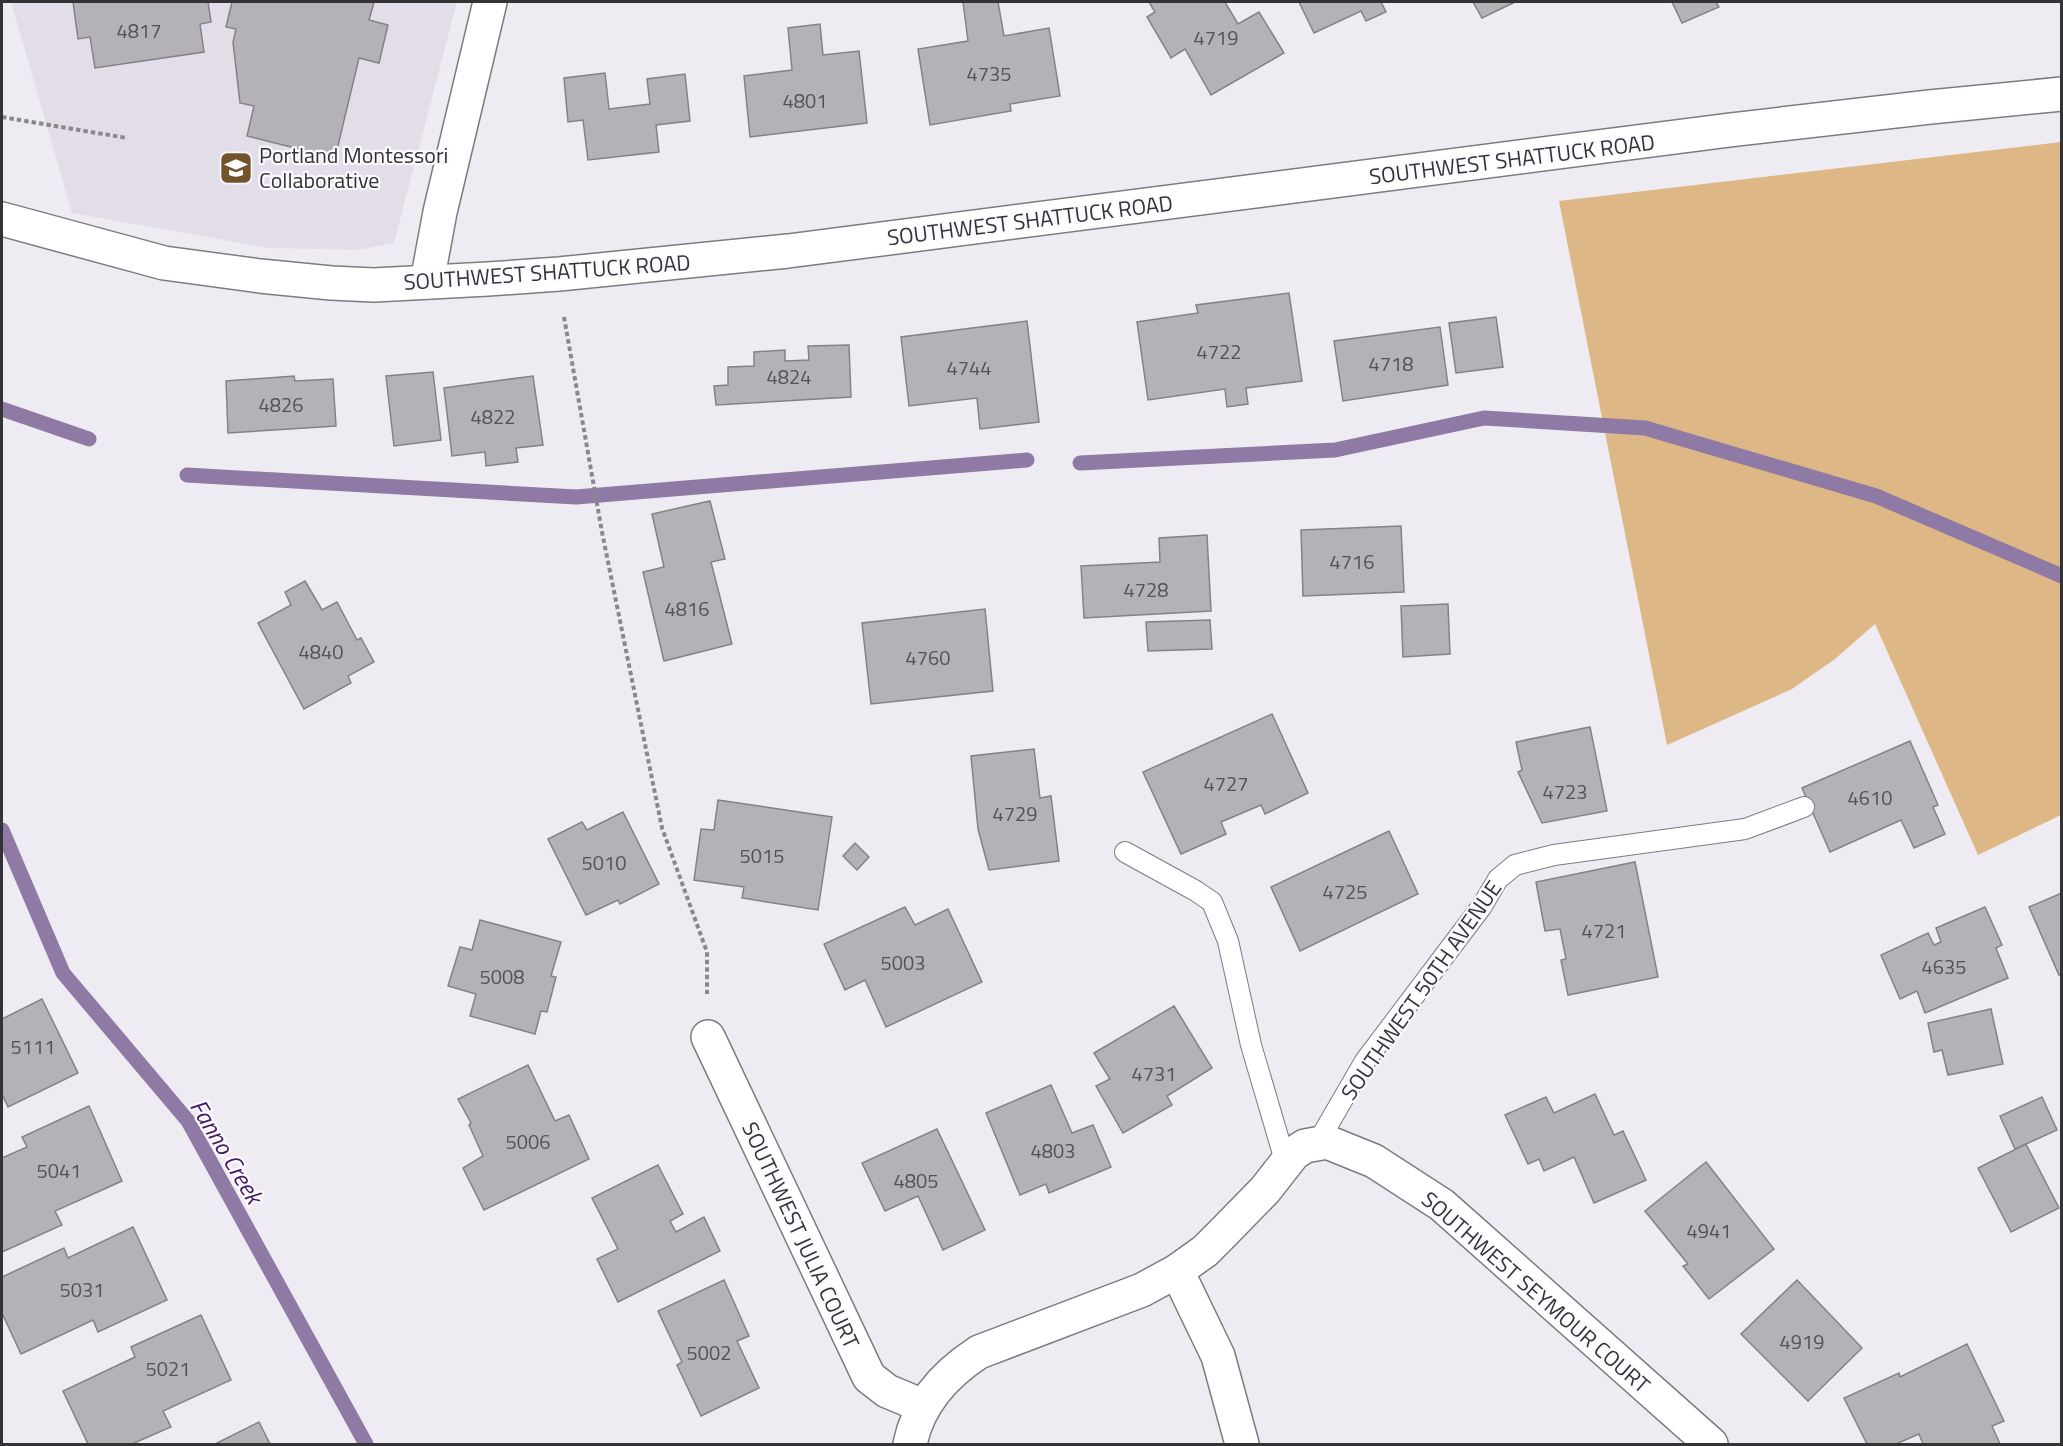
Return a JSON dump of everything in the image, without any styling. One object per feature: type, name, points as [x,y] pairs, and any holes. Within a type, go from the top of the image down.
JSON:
[{"type":"street","points":[[428,282],[440,212],[490,2]]},
{"type":"street","name":"SOUTHWEST SHATTUCK ROAD","points":[[2,219],[164,263],[331,283],[374,285],[428,282],[559,274],[788,251],[1707,133],[2061,94]]},
{"type":"street","name":"SOUTHWEST JULIA COURT","points":[[708,1036],[869,1377],[887,1391],[923,1406]]},
{"type":"street","points":[[910,1444],[913,1428],[923,1406],[943,1381],[962,1363],[980,1352],[1142,1290],[1177,1271],[1205,1251],[1222,1234],[1294,1153],[1318,1142]]},
{"type":"street","name":"SOUTHWEST SEYMOUR COURT","points":[[1318,1142],[1340,1146],[1374,1161],[1442,1205],[1711,1444]]},
{"type":"street","points":[[1177,1271],[1218,1356],[1242,1444]]},
{"type":"lane","name":"SOUTHWEST 50TH AVENUE","points":[[1318,1142],[1365,1061],[1482,906],[1498,879],[1515,865],[1554,855],[1745,829],[1803,807]]},
{"type":"lane","points":[[1125,852],[1212,902],[1228,941],[1251,1045],[1286,1164]]},
{"type":"path","points":[[2,117],[127,138]]},
{"type":"path","points":[[559,274],[564,321],[590,455],[602,532],[662,828],[707,952],[708,1036]]},
{"type":"shaded area","name":"Portland Montessori Collaborative","points":[[11,2],[457,2],[394,243],[358,250],[268,248],[72,213]]},
{"type":"shaded area","points":[[2061,142],[2061,815],[1978,855],[1875,624],[1835,659],[1792,689],[1667,745],[1559,201]]},
{"type":"building","points":[[73,2],[208,2],[211,22],[200,24],[204,52],[95,68],[90,37],[78,39]]},
{"type":"building","points":[[232,2],[374,2],[369,20],[388,25],[379,63],[359,58],[335,158],[247,136],[254,106],[240,103],[233,42],[236,29],[226,27]]},
{"type":"building","points":[[963,2],[998,2],[1004,36],[1049,28],[1060,96],[1010,104],[1011,111],[930,125],[918,49],[968,41]]},
{"type":"building","points":[[1149,2],[1225,2],[1238,24],[1259,12],[1284,53],[1211,95],[1185,49],[1171,58],[1147,17],[1155,12]]},
{"type":"building","points":[[1299,2],[1381,2],[1386,12],[1366,21],[1361,11],[1314,33]]},
{"type":"building","points":[[1473,2],[1515,2],[1482,18]]},
{"type":"building","points":[[1672,2],[1716,2],[1719,7],[1682,23]]},
{"type":"building","points":[[820,24],[823,55],[859,51],[867,123],[750,137],[744,76],[792,70],[788,28]]},
{"type":"building","points":[[605,73],[609,109],[650,104],[647,79],[685,74],[690,121],[656,125],[659,152],[588,160],[583,120],[568,122],[564,78]]},
{"type":"building","points":[[1289,293],[1302,381],[1246,388],[1248,404],[1227,407],[1225,389],[1148,400],[1137,322],[1198,313],[1196,305]]},
{"type":"building","points":[[1496,317],[1503,367],[1456,373],[1449,323]]},
{"type":"building","points":[[1027,321],[1039,422],[980,429],[977,398],[909,406],[901,337]]},
{"type":"building","points":[[1440,327],[1448,385],[1343,401],[1334,341]]},
{"type":"building","points":[[849,345],[851,397],[716,405],[714,386],[728,385],[728,367],[754,366],[754,352],[785,350],[785,361],[809,360],[808,346]]},
{"type":"building","points":[[433,372],[441,440],[394,446],[386,376]]},
{"type":"building","points":[[294,376],[295,381],[333,379],[336,426],[228,433],[226,381]]},
{"type":"building","points":[[533,376],[543,445],[516,448],[518,462],[486,466],[485,452],[452,456],[444,388]]},
{"type":"building","points":[[710,501],[725,559],[711,562],[732,644],[664,661],[643,572],[664,567],[652,514]]},
{"type":"building","points":[[1401,526],[1404,592],[1303,596],[1301,530]]},
{"type":"building","points":[[1207,535],[1211,611],[1084,618],[1081,566],[1160,562],[1159,538]]},
{"type":"building","points":[[305,581],[322,610],[337,602],[357,640],[361,638],[374,662],[348,676],[351,683],[304,709],[258,623],[291,605],[285,592]]},
{"type":"building","points":[[1448,604],[1450,654],[1403,657],[1401,606]]},
{"type":"building","points":[[985,609],[993,691],[871,704],[862,623]]},
{"type":"building","points":[[1210,620],[1212,649],[1148,651],[1146,622]]},
{"type":"building","points":[[1272,714],[1308,793],[1265,814],[1261,805],[1221,822],[1226,834],[1181,854],[1143,772]]},
{"type":"building","points":[[1590,727],[1607,811],[1542,823],[1518,772],[1522,770],[1516,742]]},
{"type":"building","points":[[1910,741],[1938,805],[1933,807],[1945,834],[1914,848],[1901,820],[1830,852],[1802,788]]},
{"type":"building","points":[[1034,749],[1040,798],[1051,796],[1059,861],[989,870],[978,829],[971,756]]},
{"type":"building","points":[[718,800],[832,817],[818,910],[742,898],[744,887],[694,880],[701,829],[714,830]]},
{"type":"building","points":[[623,812],[659,884],[620,904],[618,900],[586,915],[548,839],[582,822],[587,830]]},
{"type":"building","points":[[1389,831],[1418,894],[1300,951],[1271,887]]},
{"type":"building","points":[[855,843],[869,857],[857,870],[843,856]]},
{"type":"building","points":[[1635,862],[1658,977],[1568,995],[1561,960],[1566,959],[1560,929],[1545,931],[1536,882]]},
{"type":"building","points":[[2062,893],[2062,974],[2059,975],[2029,907]]},
{"type":"building","points":[[905,907],[915,925],[948,909],[982,982],[886,1027],[865,980],[845,990],[824,944]]},
{"type":"building","points":[[1985,907],[2002,945],[1996,948],[2008,978],[1925,1013],[1917,991],[1900,999],[1881,955],[1928,933],[1934,945],[1941,942],[1936,928]]},
{"type":"building","points":[[480,920],[561,942],[551,976],[556,977],[547,1012],[541,1011],[535,1034],[470,1016],[476,994],[448,986],[460,947],[472,950]]},
{"type":"building","points":[[42,999],[78,1073],[8,1107],[2,1094],[2,1019]]},
{"type":"building","points":[[1174,1006],[1212,1068],[1167,1096],[1172,1105],[1123,1133],[1096,1086],[1110,1079],[1094,1053]]},
{"type":"building","points":[[1991,1009],[2003,1064],[1948,1075],[1942,1050],[1934,1052],[1928,1023]]},
{"type":"building","points":[[528,1065],[555,1121],[569,1115],[589,1159],[484,1210],[463,1168],[483,1156],[469,1125],[471,1123],[458,1099]]},
{"type":"building","points":[[1051,1085],[1072,1133],[1093,1125],[1111,1167],[1049,1193],[1046,1184],[1020,1195],[986,1113]]},
{"type":"building","points":[[1595,1094],[1614,1135],[1623,1131],[1646,1180],[1594,1203],[1574,1157],[1544,1171],[1539,1159],[1528,1164],[1505,1115],[1546,1097],[1554,1113]]},
{"type":"building","points":[[2042,1097],[2057,1130],[2015,1149],[2000,1116]]},
{"type":"building","points":[[89,1106],[122,1181],[55,1211],[62,1225],[2,1252],[2,1158],[27,1147],[22,1137]]},
{"type":"building","points":[[937,1129],[985,1230],[943,1250],[918,1196],[885,1211],[862,1163]]},
{"type":"building","points":[[2026,1144],[2059,1208],[2011,1232],[1978,1168]]},
{"type":"building","points":[[1706,1162],[1774,1249],[1709,1299],[1683,1266],[1688,1264],[1645,1211]]},
{"type":"building","points":[[658,1165],[683,1214],[670,1221],[676,1232],[704,1217],[720,1251],[618,1302],[597,1259],[618,1249],[592,1198]]},
{"type":"building","points":[[133,1227],[167,1300],[98,1332],[93,1320],[21,1354],[2,1313],[2,1277],[64,1248],[68,1258]]},
{"type":"building","points":[[724,1280],[749,1336],[737,1341],[759,1388],[701,1416],[677,1365],[682,1362],[658,1311]]},
{"type":"building","points":[[1797,1280],[1862,1348],[1808,1401],[1741,1334]]},
{"type":"building","points":[[201,1315],[231,1380],[163,1411],[171,1427],[132,1444],[88,1444],[63,1391],[135,1357],[131,1347]]},
{"type":"building","points":[[1967,1344],[2004,1421],[1992,1426],[2000,1444],[1923,1444],[1919,1434],[1896,1444],[1867,1444],[1844,1398],[1899,1373],[1900,1377]]},
{"type":"building","points":[[259,1422],[270,1444],[215,1444]]},
{"type":"waterway","points":[[2,409],[89,439]]},
{"type":"waterway","points":[[1080,463],[1335,450],[1484,418],[1645,428],[1876,496],[2062,576]]},
{"type":"waterway","points":[[187,475],[576,497],[1027,460]]},
{"type":"waterway","name":"Fanno Creek","points":[[2,830],[63,973],[188,1121],[366,1444]]},
{"type":"place","name":"Portland Montessori Collaborative","points":[[236,168]]}]
